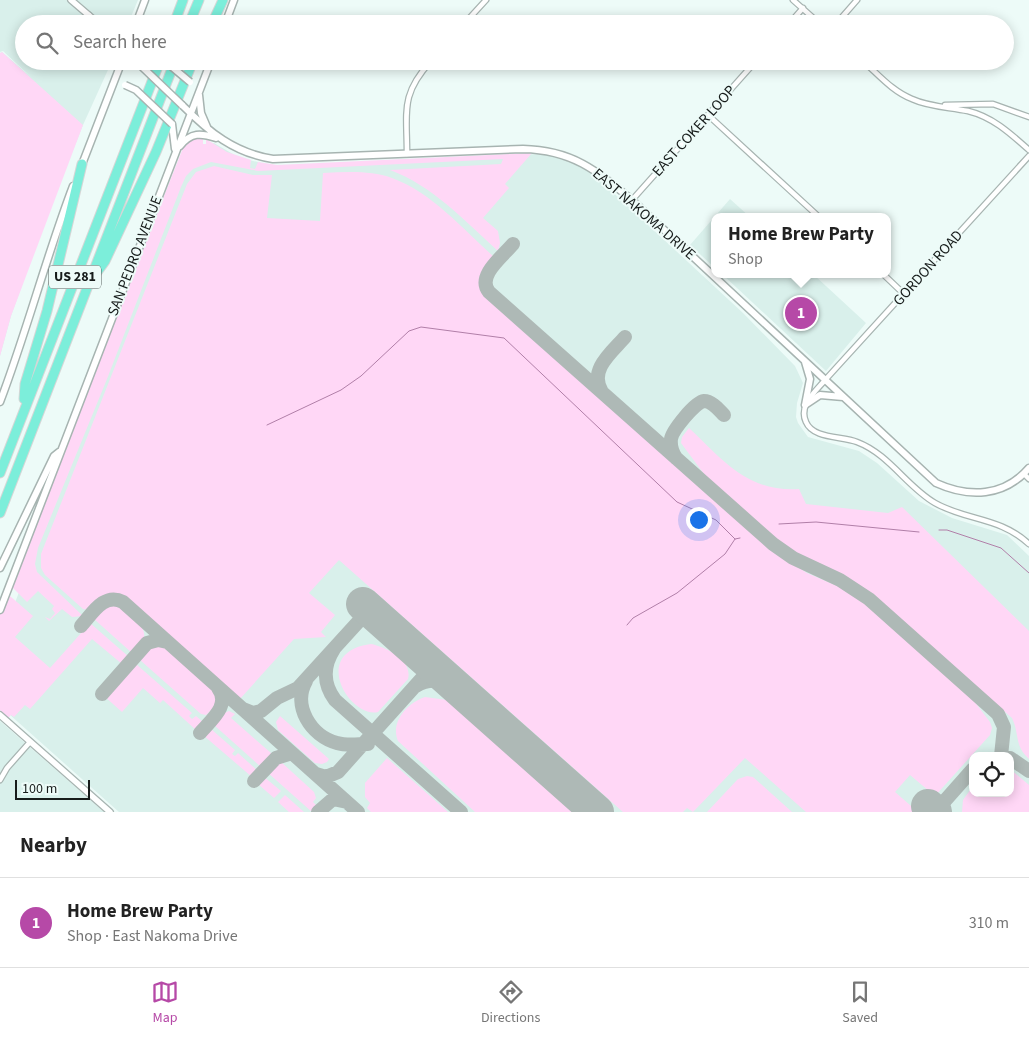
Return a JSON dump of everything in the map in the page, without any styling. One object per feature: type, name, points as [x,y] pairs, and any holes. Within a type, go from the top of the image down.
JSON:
[{"type":"highway","points":[[177,15],[183,0]]},
{"type":"highway","points":[[193,15],[199,0]]},
{"type":"highway","points":[[216,15],[223,0]]},
{"type":"highway","name":"US 281","points":[[0,473],[22,412],[156,70]]},
{"type":"highway","name":"US 281","points":[[0,513],[172,70]]},
{"type":"highway","points":[[88,285],[105,261],[156,152],[189,70]]},
{"type":"highway","points":[[22,412],[25,384],[47,310],[82,164]]},
{"type":"main road","points":[[140,15],[146,0]]},
{"type":"main road","points":[[228,15],[234,0]]},
{"type":"main road","points":[[0,402],[26,330],[51,244],[118,70]]},
{"type":"main road","name":"EAST NAKOMA DRIVE","points":[[146,70],[219,139],[241,151],[273,159],[523,149],[548,150],[582,162],[602,175],[632,200],[711,273]]},
{"type":"main road","points":[[176,70],[190,82],[197,82],[205,76]]},
{"type":"main road","name":"SAN PEDRO AVENUE","points":[[0,610],[59,452],[207,70]]},
{"type":"main road","points":[[110,93],[125,85],[136,90],[172,124],[176,153]]},
{"type":"main road","points":[[200,90],[200,108],[208,130]]},
{"type":"main road","points":[[176,153],[185,140],[194,134],[206,134],[219,139]]},
{"type":"main road","name":"EAST NAKOMA DRIVE","points":[[716,278],[936,483],[951,489],[976,494],[1011,484],[1026,476],[1029,468]]},
{"type":"main road","points":[[805,360],[810,378],[805,405]]},
{"type":"main road","points":[[805,405],[820,395],[844,397]]},
{"type":"main road","name":"SAN PEDRO AVENUE","points":[[0,568],[54,456],[59,452]]},
{"type":"street","points":[[71,0],[78,3],[89,15]]},
{"type":"street","points":[[472,15],[486,0]]},
{"type":"street","points":[[793,0],[810,15]]},
{"type":"street","points":[[844,15],[857,0]]},
{"type":"street","points":[[797,15],[803,8]]},
{"type":"street","points":[[407,154],[407,108],[410,91],[425,70]]},
{"type":"street","name":"EAST COKER LOOP","points":[[632,200],[748,70]]},
{"type":"street","points":[[873,70],[898,92],[913,100],[970,111],[988,118],[1008,131],[1029,150]]},
{"type":"street","points":[[938,106],[993,104],[1029,116]]},
{"type":"street","points":[[708,115],[815,213]]},
{"type":"street","name":"GORDON ROAD","points":[[805,405],[826,379],[905,295],[1029,156]]},
{"type":"street","points":[[886,278],[905,295]]},
{"type":"street","points":[[805,405],[806,422],[814,431],[852,440],[868,447],[919,492],[935,503],[954,512],[1003,525],[1029,544]]},
{"type":"street","points":[[0,715],[110,812]]},
{"type":"street","points":[[0,780],[7,768],[30,742]]},
{"type":"shaded area","points":[[0,0],[138,0],[132,15],[15,15],[15,62],[3,51],[0,52]]},
{"type":"shaded area","points":[[2,52],[15,63],[15,70],[23,70],[33,79],[23,70],[108,70],[83,125],[45,221],[11,316],[0,356],[0,53]]},
{"type":"shaded area","points":[[2,52],[15,64],[15,70],[22,70],[83,125],[11,316],[0,356],[0,53]]},
{"type":"shaded area","points":[[196,137],[203,138],[203,144],[206,144],[206,139],[227,152],[251,160],[250,168],[255,169],[258,162],[277,165],[532,153],[505,184],[509,188],[483,218],[498,231],[500,243],[498,251],[448,205],[420,185],[390,170],[501,164],[503,159],[258,171],[211,162],[193,169],[186,176],[181,187],[107,379],[38,548],[35,564],[37,572],[83,616],[72,617],[62,609],[49,621],[45,617],[50,619],[55,613],[52,609],[54,606],[38,591],[27,602],[11,586],[135,265],[183,148]]},
{"type":"shaded area","points":[[214,143],[238,157],[273,166],[528,154],[547,155],[571,162],[593,174],[743,313],[795,366],[803,383],[797,403],[796,417],[808,437],[859,451],[877,463],[919,501],[952,518],[1007,535],[1029,556],[1029,812],[119,812],[0,706],[0,642],[188,149]]},
{"type":"shaded area","points":[[214,166],[253,175],[272,175],[267,218],[320,221],[323,173],[358,172],[384,175],[420,192],[458,223],[493,256],[479,278],[483,294],[766,546],[807,573],[844,589],[863,602],[974,701],[990,722],[992,728],[990,735],[975,752],[969,752],[969,758],[935,796],[910,775],[895,792],[918,812],[806,812],[745,758],[693,812],[687,808],[683,812],[623,812],[339,560],[309,593],[335,615],[321,632],[326,637],[294,639],[239,700],[121,596],[107,596],[88,610],[83,609],[45,575],[41,568],[41,554],[187,184],[196,172]]},
{"type":"shaded area","points":[[730,199],[746,213],[718,213]]},
{"type":"shaded area","points":[[711,221],[711,264],[690,245]]},
{"type":"shaded area","points":[[726,278],[817,278],[866,323],[826,371]]},
{"type":"shaded area","points":[[689,428],[725,463],[738,472],[751,480],[765,485],[781,489],[799,489],[806,504],[888,513],[902,507],[1029,631],[1029,759],[1021,750],[1012,718],[873,596],[848,578],[795,553],[776,539],[707,478],[681,443],[682,437]]},
{"type":"shaded area","points":[[10,596],[33,616],[15,637],[50,668],[90,623],[129,657],[122,664],[92,639],[30,709],[25,705],[14,717],[11,715],[8,718],[0,710],[0,613],[7,597]]},
{"type":"shaded area","points":[[112,604],[133,616],[142,627],[144,637],[132,653],[94,619],[105,607]]},
{"type":"shaded area","points":[[158,644],[168,649],[214,690],[218,698],[217,704],[206,715],[201,714],[140,660],[139,657],[150,646]]},
{"type":"shaded area","points":[[371,644],[391,651],[402,660],[408,672],[408,679],[378,712],[367,711],[356,705],[347,696],[341,684],[339,671],[342,659],[352,650]]},
{"type":"shaded area","points":[[136,664],[192,713],[189,716],[192,719],[196,716],[203,722],[196,730],[163,700],[160,703],[143,688],[122,712],[104,696]]},
{"type":"shaded area","points":[[425,697],[447,700],[572,812],[475,812],[398,741],[396,727],[398,720],[406,709]]},
{"type":"shaded area","points":[[229,711],[235,714],[231,718],[271,753],[270,758],[261,767],[214,725],[222,714]]},
{"type":"shaded area","points":[[280,716],[329,759],[327,762],[322,764],[315,763],[278,730],[276,722]]},
{"type":"shaded area","points":[[0,721],[104,812],[0,812]]},
{"type":"shaded area","points":[[211,729],[235,750],[232,754],[235,756],[238,753],[258,771],[252,777],[203,735]]},
{"type":"shaded area","points":[[387,758],[448,812],[371,812],[367,808],[370,803],[365,797],[365,783]]},
{"type":"shaded area","points":[[280,761],[314,792],[316,798],[313,802],[317,806],[312,812],[267,772]]},
{"type":"shaded area","points":[[1014,772],[1029,785],[1029,812],[962,812],[963,800],[969,792],[969,797],[1014,797]]},
{"type":"shaded area","points":[[263,776],[281,791],[274,798],[258,784]]},
{"type":"shaded area","points":[[747,776],[753,777],[792,812],[707,812],[738,779]]},
{"type":"shaded area","points":[[285,795],[304,812],[289,812],[278,802]]},
{"type":"waterway","points":[[267,425],[341,390],[361,376],[409,331],[421,327],[504,338],[677,502],[716,520],[735,539]]},
{"type":"waterway","points":[[779,524],[816,522],[919,532]]},
{"type":"waterway","points":[[939,530],[947,530],[1001,548],[1029,573]]},
{"type":"waterway","points":[[627,625],[633,618],[677,593],[725,554],[735,539],[740,538]]},
{"type":"taxiway","points":[[513,244],[492,266],[488,273],[486,286],[489,292],[773,544],[793,558],[840,580],[869,599],[998,714],[1004,727],[1001,752]]},
{"type":"taxiway","points":[[602,392],[598,384],[600,369],[608,355],[625,337]]},
{"type":"taxiway","points":[[676,458],[671,447],[672,435],[684,417],[695,406],[707,401],[724,415]]},
{"type":"taxiway","points":[[81,626],[94,610],[104,602],[110,600],[123,602],[358,812]]},
{"type":"taxiway","points":[[243,709],[253,713],[261,711],[277,698],[298,688],[369,610]]},
{"type":"taxiway","points":[[102,694],[147,643],[158,640],[167,642]]},
{"type":"taxiway","points":[[334,649],[330,655],[326,675],[328,688],[335,700],[461,812]]},
{"type":"taxiway","points":[[316,774],[326,777],[338,772],[433,666]]},
{"type":"taxiway","points":[[306,681],[301,700],[306,719],[312,727],[319,734],[337,743],[349,745],[368,744]]},
{"type":"taxiway","points":[[416,686],[428,681],[439,681],[461,691]]},
{"type":"taxiway","points":[[200,733],[214,718],[221,706],[222,700],[218,688]]},
{"type":"taxiway","points":[[254,781],[276,758],[292,753]]},
{"type":"taxiway","points":[[1014,761],[1029,771]]},
{"type":"taxiway","points":[[935,812],[969,774]]},
{"type":"taxiway","points":[[318,812],[333,799],[347,802]]},
{"type":"runway","points":[[363,604],[597,812]]},
{"type":"runway","points":[[928,806],[935,812]]},
{"type":"place","name":"Home Brew Party","points":[[801,313]]}]
